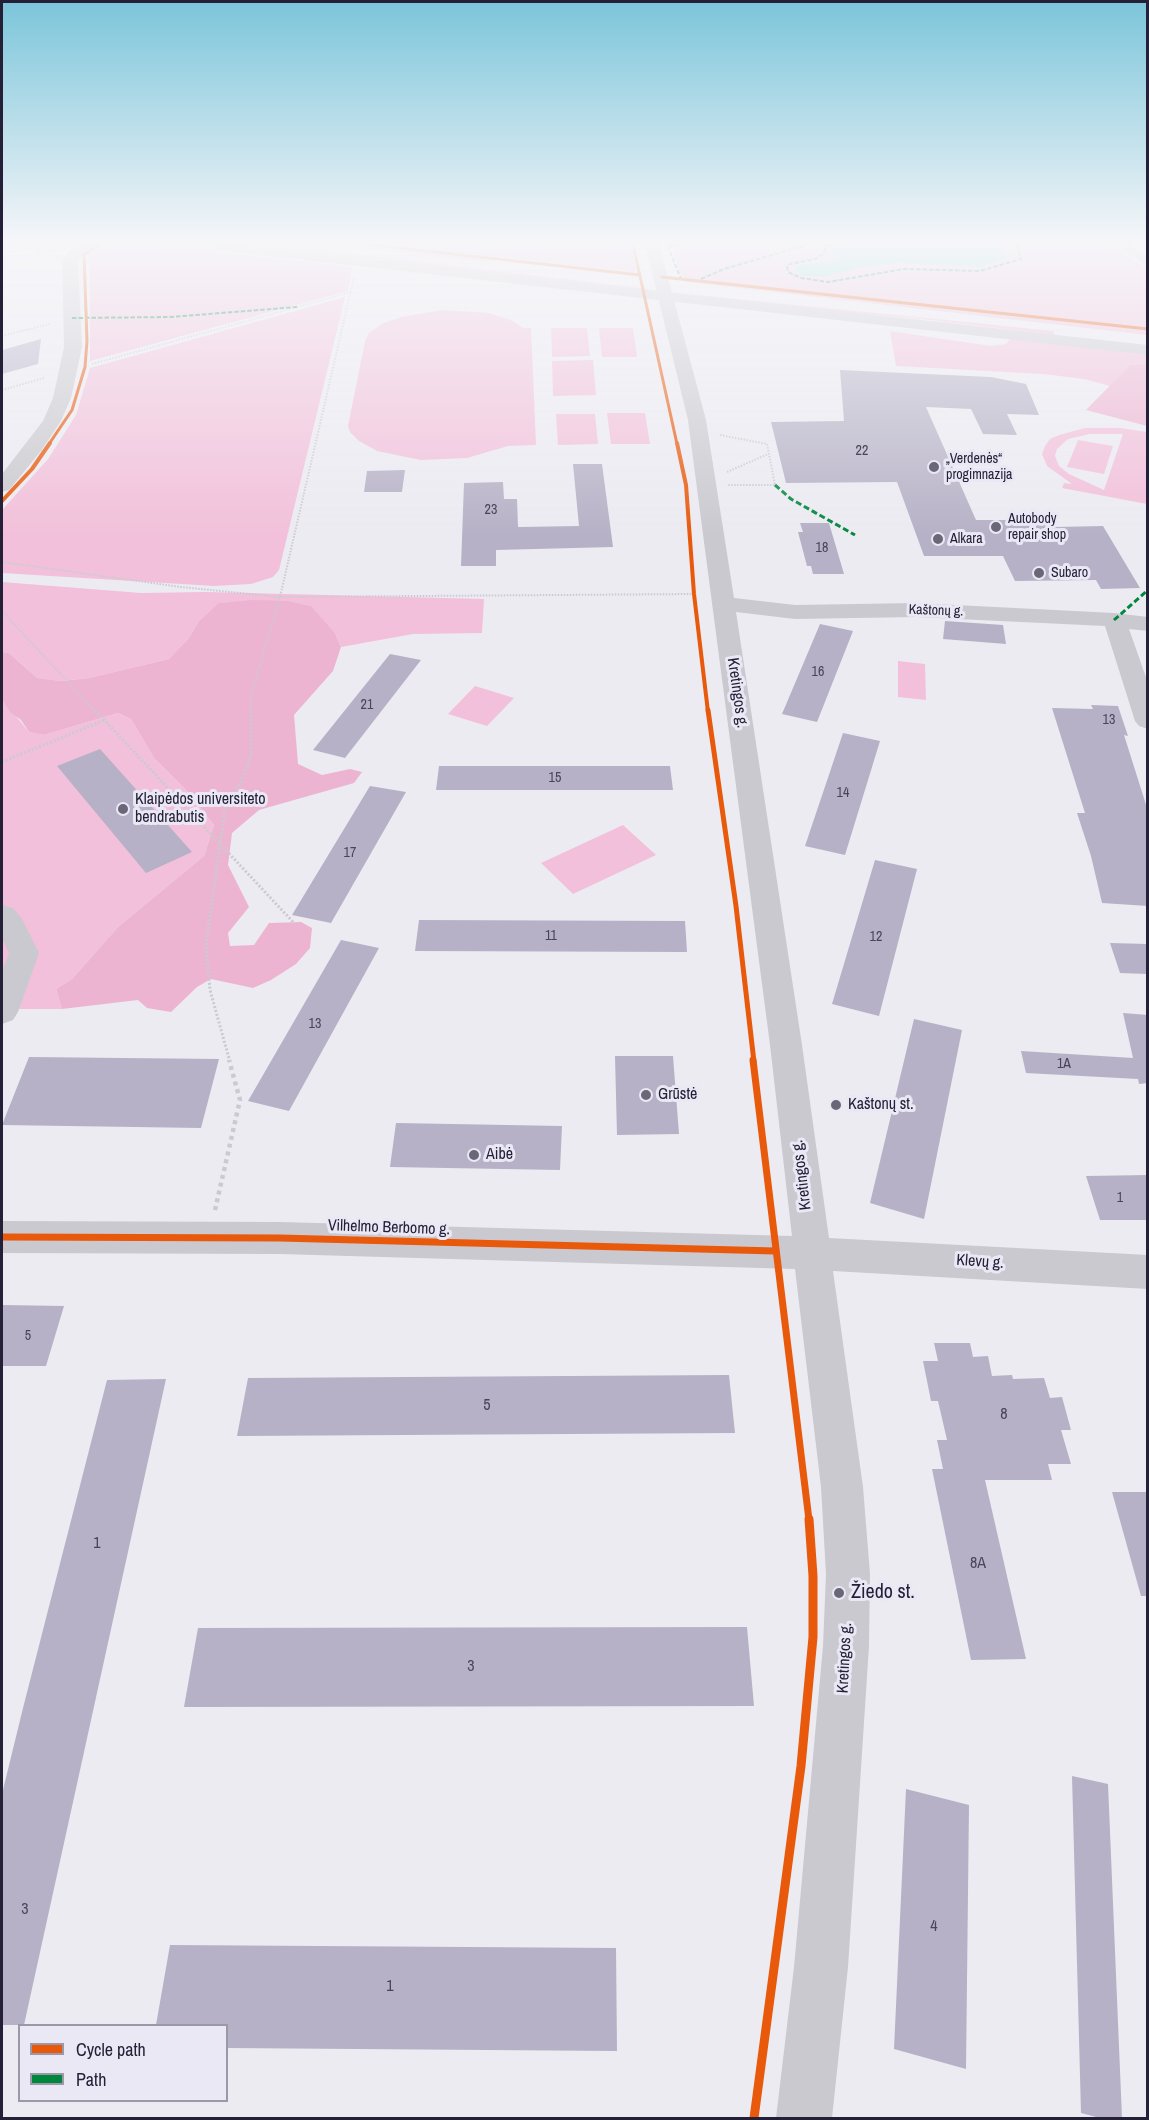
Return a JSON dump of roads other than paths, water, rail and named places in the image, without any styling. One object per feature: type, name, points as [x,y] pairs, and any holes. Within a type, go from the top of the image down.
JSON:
[{"type":"street","points":[[2,486],[23,462],[51,420],[62,398],[69,371],[72,339]]},
{"type":"street","name":"Kretingos g.","points":[[677,339],[697,420],[705,601],[786,1045],[842,1487],[848,1574],[846,1646],[821,1967],[804,2118]]},
{"type":"street","points":[[1092,339],[1148,350]]},
{"type":"street","name":"Kaštonų g.","points":[[705,601],[795,612],[916,610],[1114,620],[1148,624]]},
{"type":"street","points":[[1114,620],[1148,721]]},
{"type":"street","points":[[2,915],[24,953],[2,1012]]},
{"type":"street","name":"Vilhelmo Berbomo g.","points":[[2,1237],[280,1238],[812,1253]]},
{"type":"street","name":"Klevų g.","points":[[812,1253],[1148,1272]]},
{"type":"place","name":"„Verdenės“ progimnazija","points":[[934,467]]},
{"type":"place","name":"Autobody repair shop","points":[[996,527]]},
{"type":"place","name":"Alkara","points":[[938,539]]},
{"type":"place","name":"Subaro","points":[[1039,573]]},
{"type":"place","name":"Klaipėdos universiteto bendrabutis","points":[[123,809]]},
{"type":"place","name":"Grūstė","points":[[646,1095]]},
{"type":"place","name":"Kaštonų st.","points":[[836,1105]]},
{"type":"place","name":"Aibė","points":[[474,1155]]},
{"type":"place","name":"Žiedo st.","points":[[839,1593]]}]
